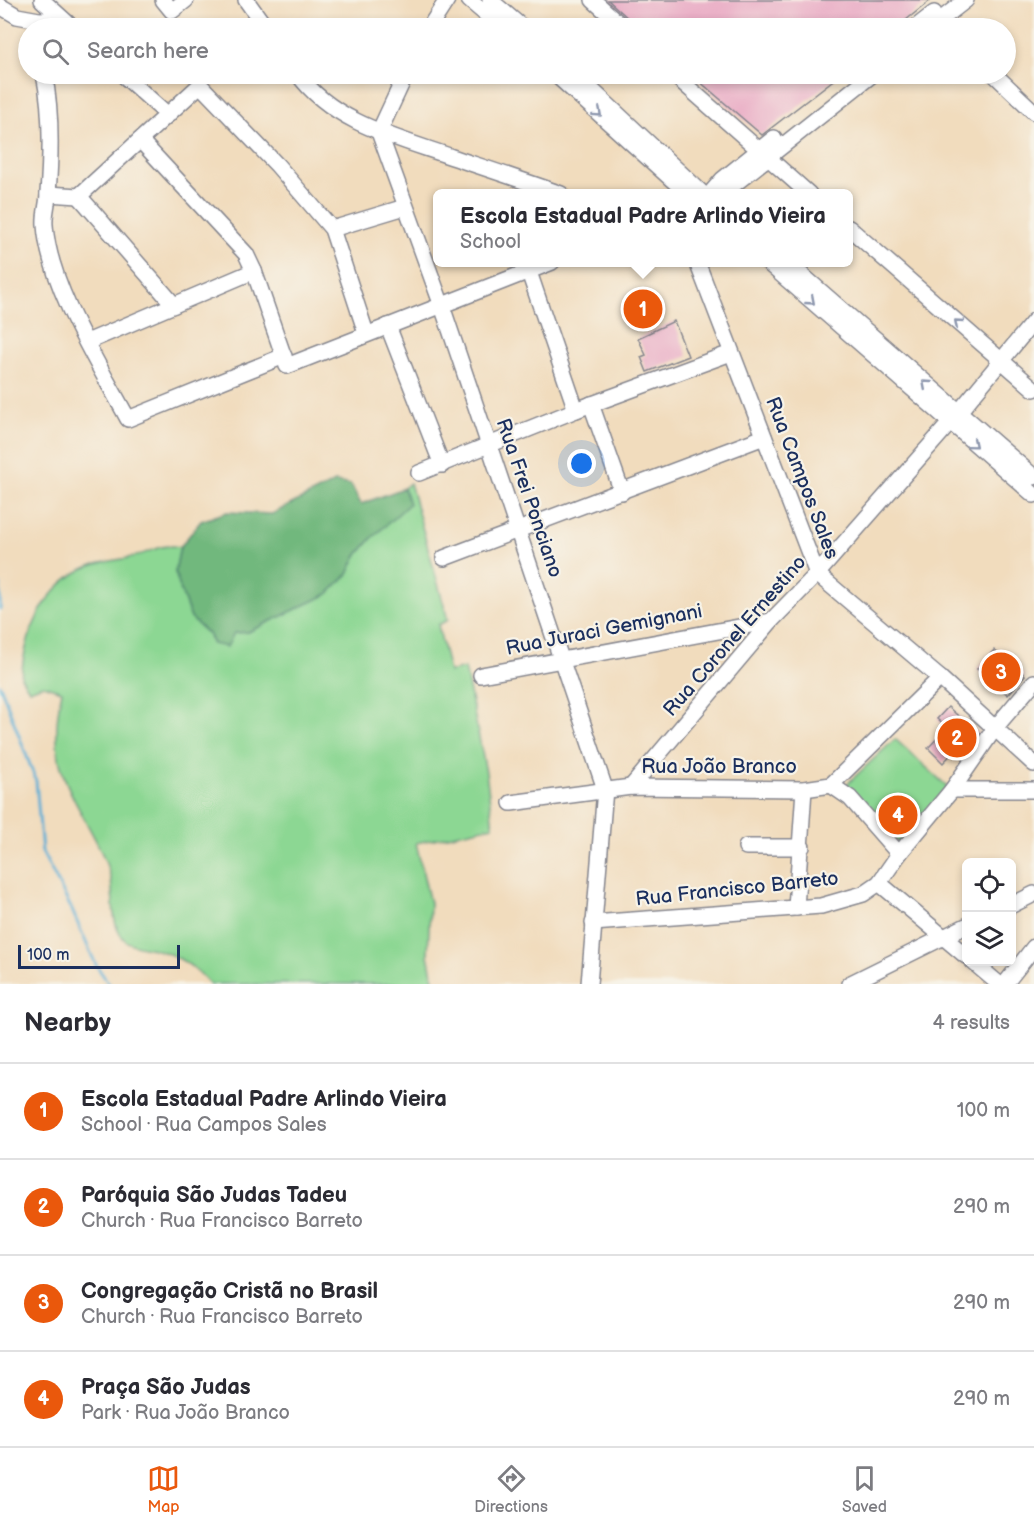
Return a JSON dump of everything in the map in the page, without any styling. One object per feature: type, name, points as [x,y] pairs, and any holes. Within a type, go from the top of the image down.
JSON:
[{"type":"street","points":[[42,0],[62,18]]},
{"type":"street","points":[[168,6],[186,0]]},
{"type":"street","points":[[246,0],[260,18]]},
{"type":"street","points":[[435,18],[447,0]]},
{"type":"street","points":[[469,0],[490,18]]},
{"type":"street","points":[[490,0],[511,18]]},
{"type":"street","points":[[593,0],[613,18]]},
{"type":"street","points":[[941,18],[951,0]]},
{"type":"street","points":[[944,18],[966,0]]},
{"type":"street","points":[[0,6],[17,16],[26,18]]},
{"type":"street","points":[[46,84],[48,95],[48,194],[45,224],[47,238],[70,310],[128,419],[388,326],[540,267]]},
{"type":"street","points":[[133,84],[168,115]]},
{"type":"street","points":[[308,84],[322,99],[344,115],[379,132],[546,189]]},
{"type":"street","points":[[379,132],[401,84]]},
{"type":"street","points":[[566,84],[682,189]]},
{"type":"street","points":[[586,84],[698,189]]},
{"type":"street","points":[[684,84],[803,189]]},
{"type":"street","points":[[727,189],[763,153],[845,84]]},
{"type":"street","points":[[714,189],[723,179],[859,84]]},
{"type":"street","points":[[1005,84],[1034,112]]},
{"type":"street","points":[[79,196],[200,85],[277,165],[332,229],[366,333]]},
{"type":"street","name":"Rua Frei Ponciano","points":[[379,132],[490,444],[604,789],[589,984]]},
{"type":"street","points":[[140,140],[239,244],[254,271],[286,361]]},
{"type":"street","points":[[48,194],[79,196],[174,304]]},
{"type":"street","points":[[332,229],[405,207]]},
{"type":"street","points":[[853,232],[1034,389]]},
{"type":"street","name":"Rua Campos Sales","points":[[699,267],[817,574],[940,678],[1034,764]]},
{"type":"street","points":[[773,267],[954,418],[1034,477]]},
{"type":"street","points":[[792,267],[1034,495]]},
{"type":"street","points":[[87,342],[254,271]]},
{"type":"street","points":[[529,272],[576,410]]},
{"type":"street","name":"Rua Coronel Ernestino","points":[[631,787],[771,621],[817,574],[954,418],[1034,321]]},
{"type":"street","points":[[388,326],[442,465]]},
{"type":"street","points":[[419,473],[591,404],[731,353]]},
{"type":"street","points":[[591,404],[622,492]]},
{"type":"street","points":[[444,558],[518,532],[764,437]]},
{"type":"street","name":"Rua Juraci Gemignani","points":[[481,675],[562,658],[771,621]]},
{"type":"street","points":[[899,854],[850,798],[831,785],[940,678]]},
{"type":"street","name":"Rua Francisco Barreto","points":[[593,923],[796,908],[842,902],[863,894],[879,883],[899,854],[952,790],[994,728],[1034,682]]},
{"type":"street","name":"Rua João Branco","points":[[511,803],[631,787],[804,789],[831,785]]},
{"type":"street","points":[[796,908],[802,847],[804,789]]},
{"type":"street","points":[[952,790],[1034,790]]},
{"type":"street","points":[[746,847],[802,847]]},
{"type":"street","points":[[879,883],[962,952]]},
{"type":"street","points":[[1016,903],[1034,894]]},
{"type":"street","points":[[849,984],[962,928]]},
{"type":"street","points":[[1005,984],[1034,947]]},
{"type":"street","points":[[978,966],[999,984]]},
{"type":"green space","points":[[335,482],[351,485],[361,504],[404,488],[409,504],[372,538],[356,557],[348,574],[328,594],[248,632],[234,633],[227,647],[213,644],[208,634],[191,618],[182,594],[175,572],[180,547],[201,521],[227,512],[272,514]]},
{"type":"green space","points":[[410,483],[448,620],[438,625],[449,672],[465,668],[486,772],[493,826],[416,843],[430,903],[428,955],[434,984],[210,984],[179,959],[164,952],[133,945],[126,941],[117,928],[110,876],[105,861],[69,789],[59,759],[57,725],[62,691],[43,685],[29,690],[21,677],[32,630],[46,601],[69,578],[88,566],[172,546],[180,547],[175,572],[191,618],[208,634],[213,644],[234,633],[248,632],[328,594],[348,574],[356,557],[372,538],[408,504],[404,488]]},
{"type":"green space","points":[[895,739],[948,787],[899,844],[846,785]]},
{"type":"building","points":[[608,0],[931,0],[908,18],[628,18]]},
{"type":"building","points":[[703,84],[828,84],[762,135]]},
{"type":"building","points":[[674,321],[688,356],[647,372],[641,357],[646,355],[638,338]]},
{"type":"building","points":[[994,650],[1025,675],[1008,695],[977,669]]},
{"type":"building","points":[[948,707],[979,734],[969,747],[963,742],[943,763],[928,748],[947,728],[937,719]]},
{"type":"waterway","points":[[0,584],[0,609]]},
{"type":"waterway","points":[[0,685],[36,781],[42,852],[71,908],[96,965],[109,984]]},
{"type":"place","name":"Escola Estadual Padre Arlindo Vieira","points":[[643,309]]},
{"type":"place","name":"Congregação Cristã no Brasil","points":[[1001,672]]},
{"type":"place","name":"Paróquia São Judas Tadeu","points":[[957,738]]},
{"type":"place","name":"Praça São Judas","points":[[898,815]]}]
